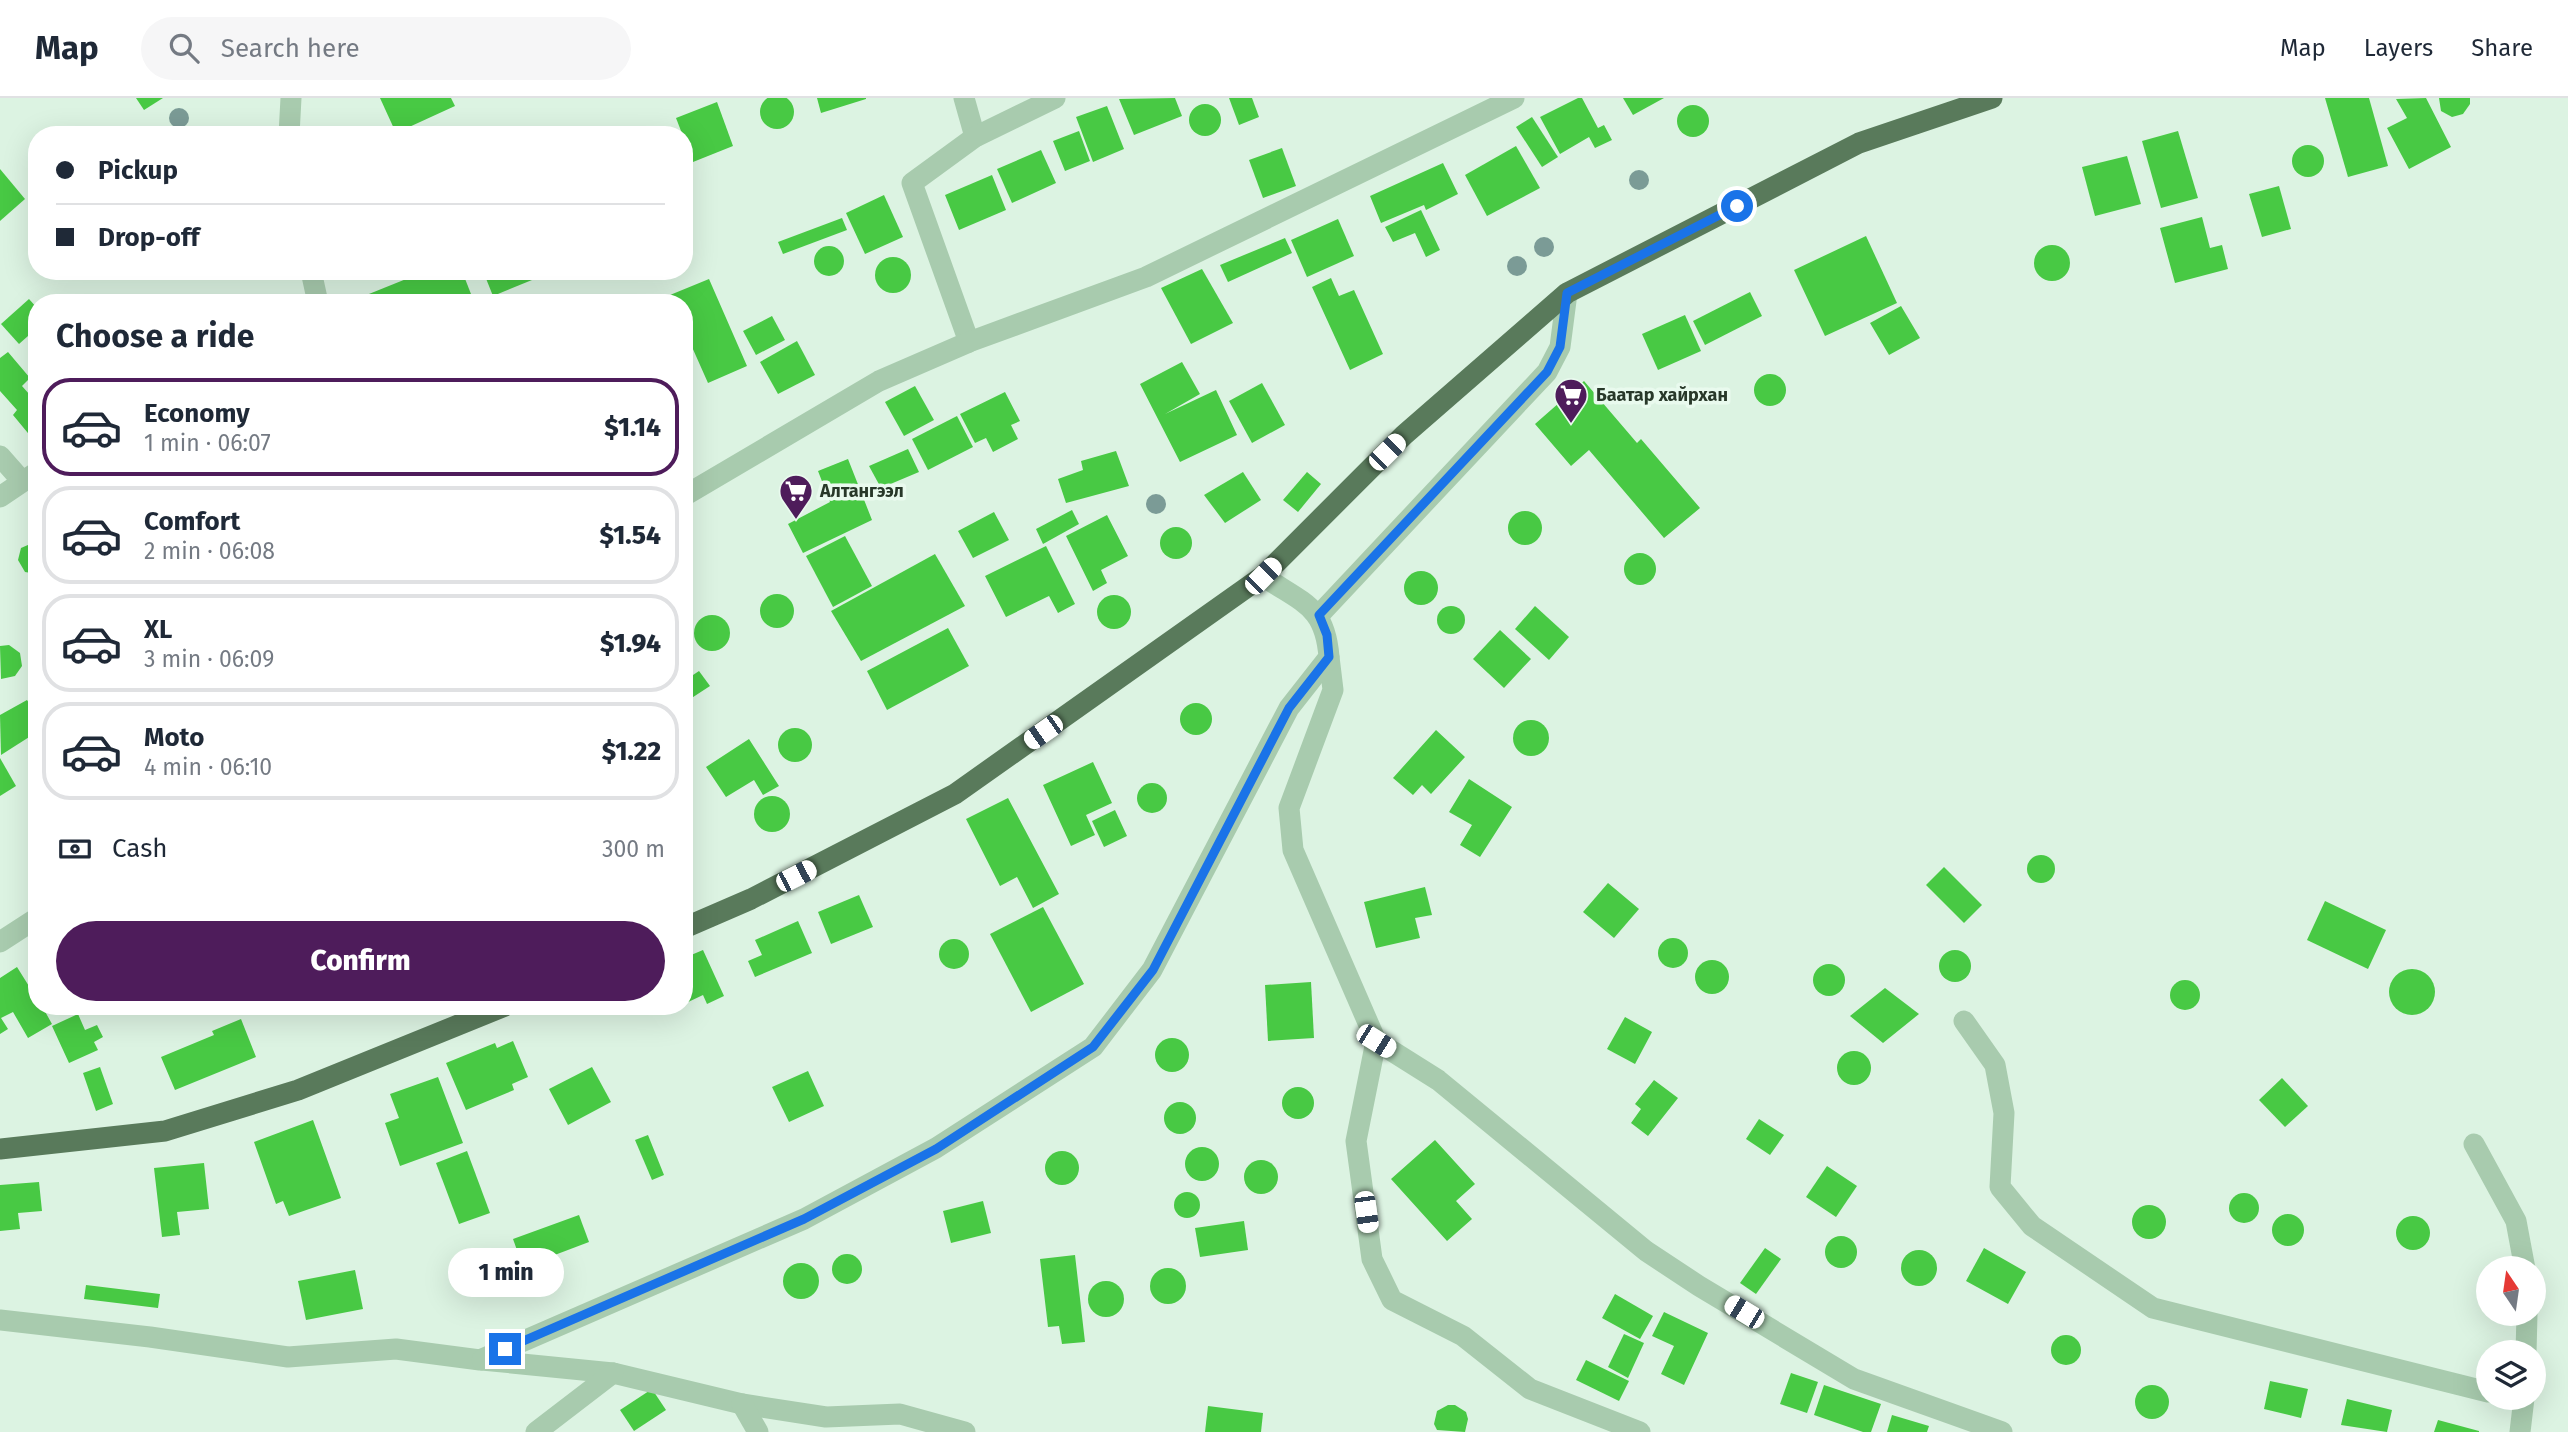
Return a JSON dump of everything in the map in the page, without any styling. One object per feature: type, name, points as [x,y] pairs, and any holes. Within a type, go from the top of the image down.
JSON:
[{"type":"main road","points":[[693,924],[751,899],[955,794],[1263,576],[1404,435],[1567,293],[1859,144],[1992,98]]},
{"type":"main road","points":[[0,1149],[165,1131],[298,1090],[483,1015]]},
{"type":"street","points":[[289,126],[291,98]]},
{"type":"street","points":[[964,98],[975,137]]},
{"type":"street","points":[[969,342],[912,183],[975,137],[1055,98]]},
{"type":"street","points":[[693,491],[879,381],[969,342],[1146,277],[1514,98]]},
{"type":"street","points":[[1319,615],[1547,372],[1560,347],[1567,293]]},
{"type":"street","points":[[0,457],[28,476]]},
{"type":"street","points":[[0,497],[28,478]]},
{"type":"street","points":[[1263,576],[1319,615],[1327,635],[1333,690],[1289,808],[1293,850],[1376,1041],[1438,1080],[1646,1251],[1699,1286],[1854,1379],[2002,1432]]},
{"type":"street","points":[[480,1360],[804,1219],[936,1149],[1093,1047],[1153,970],[1289,708],[1329,657]]},
{"type":"street","points":[[0,942],[28,924]]},
{"type":"street","points":[[1964,1021],[1995,1065],[2004,1113],[2000,1187],[2032,1226],[2153,1308],[2476,1389]]},
{"type":"street","points":[[1376,1041],[1356,1141],[1372,1259],[1392,1300],[1463,1336],[1530,1389],[1640,1432]]},
{"type":"street","points":[[2474,1144],[2516,1221],[2523,1256]]},
{"type":"street","points":[[0,1320],[150,1337],[288,1357],[396,1349],[613,1373],[742,1404],[826,1417],[900,1413],[965,1432]]},
{"type":"street","points":[[536,1432],[613,1373]]},
{"type":"street","points":[[742,1404],[758,1432]]},
{"type":"street","points":[[2520,1432],[2521,1410]]},
{"type":"street","points":[[900,1413],[917,1432]]},
{"type":"building","points":[[777,95],[789,100],[794,112],[789,124],[777,129],[765,124],[760,112],[765,100]]},
{"type":"building","points":[[136,98],[163,98],[144,110]]},
{"type":"building","points":[[380,98],[451,98],[455,106],[411,126],[393,126]]},
{"type":"building","points":[[817,98],[866,98],[866,99],[821,113]]},
{"type":"building","points":[[1175,98],[1182,116],[1134,135],[1119,99]]},
{"type":"building","points":[[1229,98],[1252,98],[1259,117],[1239,125]]},
{"type":"building","points":[[1582,98],[1598,128],[1604,125],[1612,140],[1595,148],[1589,137],[1560,154],[1540,117]]},
{"type":"building","points":[[1623,98],[1664,98],[1633,115]]},
{"type":"building","points":[[2325,98],[2369,98],[2388,166],[2348,177]]},
{"type":"building","points":[[2426,98],[2451,147],[2409,169],[2387,128],[2407,118],[2396,99]]},
{"type":"building","points":[[2439,98],[2470,98],[2470,104],[2463,114],[2452,117],[2441,111]]},
{"type":"building","points":[[717,102],[733,146],[693,162],[693,126],[679,126],[676,118]]},
{"type":"building","points":[[1205,104],[1216,109],[1221,120],[1216,131],[1205,136],[1194,131],[1189,120],[1194,109]]},
{"type":"building","points":[[1693,105],[1704,110],[1709,121],[1704,132],[1693,137],[1682,132],[1677,121],[1682,110]]},
{"type":"building","points":[[1107,106],[1124,149],[1093,162],[1076,117]]},
{"type":"building","points":[[1532,117],[1558,157],[1542,167],[1516,127]]},
{"type":"building","points":[[1079,131],[1090,161],[1065,171],[1053,141]]},
{"type":"building","points":[[2178,131],[2198,198],[2161,208],[2142,141]]},
{"type":"building","points":[[2308,145],[2319,150],[2324,161],[2319,172],[2308,177],[2297,172],[2292,161],[2297,150]]},
{"type":"building","points":[[1516,146],[1540,188],[1487,216],[1465,175]]},
{"type":"building","points":[[1282,148],[1296,186],[1263,198],[1249,160]]},
{"type":"building","points":[[1041,150],[1056,183],[1012,203],[997,169]]},
{"type":"building","points":[[2127,156],[2141,204],[2095,216],[2082,167]]},
{"type":"building","points":[[1443,163],[1458,194],[1426,210],[1424,205],[1381,223],[1370,196]]},
{"type":"building","points":[[0,169],[25,199],[0,221]]},
{"type":"building","points":[[992,175],[1006,210],[959,230],[945,195]]},
{"type":"building","points":[[2279,186],[2291,229],[2262,237],[2249,194]]},
{"type":"building","points":[[884,195],[903,237],[865,254],[846,213]]},
{"type":"building","points":[[1421,210],[1440,250],[1426,257],[1415,233],[1393,242],[1385,227]]},
{"type":"building","points":[[2202,217],[2210,248],[2222,245],[2228,269],[2175,283],[2160,228]]},
{"type":"building","points":[[842,218],[847,230],[783,254],[778,242]]},
{"type":"building","points":[[1338,219],[1354,256],[1307,277],[1291,240]]},
{"type":"building","points":[[1866,236],[1897,303],[1825,336],[1794,270]]},
{"type":"building","points":[[1285,238],[1292,253],[1228,282],[1220,265]]},
{"type":"building","points":[[2052,245],[2065,250],[2070,263],[2065,276],[2052,281],[2039,276],[2034,263],[2039,250]]},
{"type":"building","points":[[829,246],[835,247],[843,255],[843,267],[835,275],[829,276],[823,275],[815,267],[814,261],[815,255],[823,247]]},
{"type":"building","points":[[893,257],[906,262],[911,275],[906,288],[893,293],[880,288],[875,275],[880,262]]},
{"type":"building","points":[[1202,269],[1233,323],[1191,344],[1161,288]]},
{"type":"building","points":[[1331,278],[1339,296],[1354,290],[1383,354],[1350,370],[1312,287]]},
{"type":"building","points":[[709,279],[747,366],[708,383],[693,349],[693,294],[672,294]]},
{"type":"building","points":[[404,280],[466,280],[471,294],[369,294]]},
{"type":"building","points":[[487,280],[532,280],[498,294],[492,294]]},
{"type":"building","points":[[1750,292],[1762,316],[1705,345],[1693,321]]},
{"type":"building","points":[[28,300],[28,336],[19,344],[1,324]]},
{"type":"building","points":[[1901,306],[1920,338],[1889,355],[1870,323]]},
{"type":"building","points":[[1685,315],[1701,351],[1658,370],[1642,334]]},
{"type":"building","points":[[772,316],[785,340],[756,355],[743,331]]},
{"type":"building","points":[[797,341],[815,375],[778,394],[760,362]]},
{"type":"building","points":[[8,352],[28,376],[28,380],[22,386],[28,393],[28,433],[13,415],[17,410],[0,391],[0,358]]},
{"type":"building","points":[[1182,362],[1200,394],[1165,414],[1216,390],[1237,435],[1180,462],[1140,384]]},
{"type":"building","points":[[1770,374],[1781,379],[1786,390],[1781,401],[1770,406],[1759,401],[1754,390],[1759,379]]},
{"type":"building","points":[[1584,381],[1637,443],[1641,439],[1700,508],[1664,538],[1589,450],[1571,466],[1535,424]]},
{"type":"building","points":[[1262,383],[1285,425],[1252,443],[1229,401]]},
{"type":"building","points":[[915,386],[934,420],[904,436],[885,402]]},
{"type":"building","points":[[1005,392],[1020,421],[1011,425],[1018,439],[993,452],[986,438],[975,443],[960,414]]},
{"type":"building","points":[[957,416],[973,447],[928,470],[912,439]]},
{"type":"building","points":[[908,449],[919,472],[881,488],[869,466]]},
{"type":"building","points":[[1116,451],[1129,486],[1066,503],[1058,479],[1083,470],[1081,461]]},
{"type":"building","points":[[848,459],[872,520],[803,553],[788,524],[830,502],[818,471]]},
{"type":"building","points":[[1243,472],[1261,500],[1225,523],[1204,495]]},
{"type":"building","points":[[1307,472],[1321,484],[1298,512],[1283,500]]},
{"type":"building","points":[[1072,510],[1079,524],[1043,544],[1036,529]]},
{"type":"building","points":[[1525,511],[1537,516],[1542,528],[1537,540],[1525,545],[1513,540],[1508,528],[1513,516]]},
{"type":"building","points":[[994,512],[1009,540],[973,558],[958,531]]},
{"type":"building","points":[[1107,515],[1128,556],[1101,570],[1107,583],[1093,591],[1066,536]]},
{"type":"building","points":[[1176,527],[1187,532],[1192,543],[1187,554],[1176,559],[1165,554],[1160,543],[1165,532]]},
{"type":"building","points":[[845,536],[872,586],[833,607],[806,556]]},
{"type":"building","points":[[28,545],[28,572],[18,560],[21,548]]},
{"type":"building","points":[[1046,546],[1075,604],[1058,613],[1049,596],[1006,617],[985,576]]},
{"type":"building","points":[[1640,553],[1651,558],[1656,569],[1651,580],[1640,585],[1629,580],[1624,569],[1629,558]]},
{"type":"building","points":[[935,554],[965,606],[861,661],[831,611]]},
{"type":"building","points":[[1421,571],[1433,576],[1438,588],[1433,600],[1421,605],[1409,600],[1404,588],[1409,576]]},
{"type":"building","points":[[777,594],[789,599],[794,611],[789,623],[777,628],[765,623],[760,611],[765,599]]},
{"type":"building","points":[[1114,595],[1126,600],[1131,612],[1126,624],[1114,629],[1102,624],[1097,612],[1102,600]]},
{"type":"building","points":[[1451,606],[1461,610],[1465,620],[1461,630],[1451,634],[1441,630],[1437,620],[1441,610]]},
{"type":"building","points":[[1535,606],[1569,637],[1549,660],[1515,629]]},
{"type":"building","points":[[712,615],[725,620],[730,633],[725,646],[712,651],[699,646],[694,633],[699,620]]},
{"type":"building","points":[[948,628],[969,666],[887,710],[867,671]]},
{"type":"building","points":[[1500,630],[1531,659],[1504,688],[1473,659]]},
{"type":"building","points":[[9,645],[20,653],[22,666],[15,676],[1,679],[0,646]]},
{"type":"building","points":[[699,671],[710,686],[693,697],[693,675]]},
{"type":"building","points":[[28,702],[28,738],[1,755],[0,715]]},
{"type":"building","points":[[1196,703],[1207,708],[1212,719],[1207,730],[1196,735],[1185,730],[1180,719],[1185,708]]},
{"type":"building","points":[[1531,720],[1544,725],[1549,738],[1544,751],[1531,756],[1518,751],[1513,738],[1518,725]]},
{"type":"building","points":[[795,728],[807,733],[812,745],[807,757],[795,762],[783,757],[778,745],[783,733]]},
{"type":"building","points":[[1436,730],[1465,757],[1431,794],[1422,785],[1413,795],[1393,778]]},
{"type":"building","points":[[749,739],[779,786],[763,795],[754,780],[726,797],[706,767]]},
{"type":"building","points":[[0,758],[16,786],[0,796]]},
{"type":"building","points":[[1093,762],[1112,803],[1086,815],[1095,835],[1071,846],[1043,785]]},
{"type":"building","points":[[1469,779],[1512,807],[1480,857],[1460,845],[1472,825],[1449,812]]},
{"type":"building","points":[[1152,783],[1163,787],[1167,798],[1163,809],[1152,813],[1141,809],[1137,798],[1141,787]]},
{"type":"building","points":[[772,796],[784,802],[790,814],[784,826],[772,832],[760,826],[754,814],[760,802]]},
{"type":"building","points":[[1008,798],[1059,894],[1033,908],[1017,877],[1000,886],[966,819]]},
{"type":"building","points":[[1115,810],[1127,836],[1104,847],[1092,821]]},
{"type":"building","points":[[2041,855],[2051,859],[2055,869],[2051,879],[2041,883],[2031,879],[2027,869],[2031,859]]},
{"type":"building","points":[[1944,867],[1982,905],[1964,923],[1926,885]]},
{"type":"building","points":[[1608,883],[1639,909],[1614,938],[1583,912]]},
{"type":"building","points":[[1425,887],[1432,915],[1415,918],[1420,938],[1376,948],[1364,902]]},
{"type":"building","points":[[859,895],[873,927],[831,944],[818,912]]},
{"type":"building","points":[[2325,901],[2386,930],[2368,969],[2307,940]]},
{"type":"building","points":[[1043,907],[1084,984],[1031,1012],[990,934]]},
{"type":"building","points":[[798,921],[812,953],[755,977],[748,961],[762,955],[755,940]]},
{"type":"building","points":[[1673,938],[1683,943],[1688,953],[1683,963],[1673,968],[1663,963],[1658,953],[1663,943]]},
{"type":"building","points":[[954,939],[965,943],[969,954],[965,965],[954,969],[943,965],[939,954],[943,943]]},
{"type":"building","points":[[703,950],[724,996],[707,1004],[703,995],[693,1000],[693,954]]},
{"type":"building","points":[[1955,950],[1966,955],[1971,966],[1966,977],[1955,982],[1944,977],[1939,966],[1944,955]]},
{"type":"building","points":[[1712,960],[1724,965],[1729,977],[1724,989],[1712,994],[1700,989],[1695,977],[1700,965]]},
{"type":"building","points":[[1829,964],[1840,969],[1845,980],[1840,991],[1829,996],[1818,991],[1813,980],[1818,969]]},
{"type":"building","points":[[17,967],[28,985],[28,1015],[47,1015],[52,1024],[28,1038],[13,1012],[1,1018],[8,1029],[0,1034],[0,978]]},
{"type":"building","points":[[2412,969],[2428,976],[2435,992],[2428,1008],[2412,1015],[2396,1008],[2389,992],[2396,976]]},
{"type":"building","points":[[2185,980],[2196,984],[2200,995],[2196,1006],[2185,1010],[2174,1006],[2170,995],[2174,984]]},
{"type":"building","points":[[1311,982],[1314,1038],[1268,1041],[1265,985]]},
{"type":"building","points":[[1885,988],[1919,1014],[1883,1043],[1850,1016]]},
{"type":"building","points":[[78,1015],[85,1030],[97,1025],[103,1037],[94,1042],[98,1050],[69,1063],[52,1026]]},
{"type":"building","points":[[1625,1017],[1652,1032],[1635,1064],[1607,1049]]},
{"type":"building","points":[[241,1019],[256,1057],[175,1090],[161,1057],[214,1035],[212,1031]]},
{"type":"building","points":[[1172,1038],[1184,1043],[1189,1055],[1184,1067],[1172,1072],[1160,1067],[1155,1055],[1160,1043]]},
{"type":"building","points":[[513,1041],[528,1077],[512,1084],[514,1090],[466,1110],[446,1063],[495,1043],[497,1048]]},
{"type":"building","points":[[1854,1051],[1866,1056],[1871,1068],[1866,1080],[1854,1085],[1842,1080],[1837,1068],[1842,1056]]},
{"type":"building","points":[[100,1067],[113,1104],[96,1111],[83,1073]]},
{"type":"building","points":[[592,1067],[611,1102],[568,1125],[549,1089]]},
{"type":"building","points":[[808,1071],[824,1106],[789,1122],[772,1087]]},
{"type":"building","points":[[438,1077],[463,1143],[400,1166],[385,1123],[399,1118],[390,1094]]},
{"type":"building","points":[[2282,1078],[2308,1106],[2285,1127],[2259,1100]]},
{"type":"building","points":[[1654,1080],[1678,1098],[1648,1136],[1631,1123],[1641,1109],[1635,1104]]},
{"type":"building","points":[[1298,1087],[1309,1092],[1314,1103],[1309,1114],[1298,1119],[1287,1114],[1282,1103],[1287,1092]]},
{"type":"building","points":[[1180,1102],[1191,1107],[1196,1118],[1191,1129],[1180,1134],[1169,1129],[1164,1118],[1169,1107]]},
{"type":"building","points":[[1759,1119],[1784,1135],[1770,1155],[1746,1139]]},
{"type":"building","points":[[313,1120],[341,1198],[289,1216],[283,1201],[276,1204],[254,1142]]},
{"type":"building","points":[[648,1135],[664,1175],[652,1180],[635,1140]]},
{"type":"building","points":[[1435,1140],[1475,1184],[1456,1201],[1472,1219],[1447,1241],[1391,1179]]},
{"type":"building","points":[[1202,1147],[1214,1152],[1219,1164],[1214,1176],[1202,1181],[1190,1176],[1185,1164],[1190,1152]]},
{"type":"building","points":[[467,1151],[490,1213],[459,1224],[436,1163]]},
{"type":"building","points":[[1062,1151],[1074,1156],[1079,1168],[1074,1180],[1062,1185],[1050,1180],[1045,1168],[1050,1156]]},
{"type":"building","points":[[1261,1160],[1273,1165],[1278,1177],[1273,1189],[1261,1194],[1249,1189],[1244,1177],[1249,1165]]},
{"type":"building","points":[[204,1163],[209,1209],[177,1212],[180,1235],[162,1237],[154,1168]]},
{"type":"building","points":[[1827,1166],[1857,1186],[1836,1217],[1806,1197]]},
{"type":"building","points":[[39,1182],[42,1211],[18,1213],[20,1229],[0,1231],[0,1185]]},
{"type":"building","points":[[1187,1192],[1196,1196],[1200,1205],[1196,1214],[1187,1218],[1178,1214],[1174,1205],[1178,1196]]},
{"type":"building","points":[[2244,1193],[2255,1197],[2259,1208],[2255,1219],[2244,1223],[2233,1219],[2229,1208],[2233,1197]]},
{"type":"building","points":[[983,1201],[991,1233],[951,1243],[943,1211]]},
{"type":"building","points":[[2149,1205],[2161,1210],[2166,1222],[2161,1234],[2149,1239],[2137,1234],[2132,1222],[2137,1210]]},
{"type":"building","points":[[2288,1214],[2300,1218],[2304,1230],[2300,1242],[2288,1246],[2276,1242],[2272,1230],[2276,1218]]},
{"type":"building","points":[[579,1215],[589,1242],[523,1267],[513,1239]]},
{"type":"building","points":[[2413,1216],[2425,1221],[2430,1233],[2425,1245],[2413,1250],[2401,1245],[2396,1233],[2401,1221]]},
{"type":"building","points":[[1244,1221],[1248,1250],[1200,1257],[1195,1228]]},
{"type":"building","points":[[1841,1236],[1853,1240],[1857,1252],[1853,1264],[1841,1268],[1829,1264],[1825,1252],[1829,1240]]},
{"type":"building","points":[[1765,1248],[1781,1259],[1756,1294],[1740,1283]]},
{"type":"building","points":[[1984,1248],[2026,1272],[2008,1304],[1966,1281]]},
{"type":"building","points":[[1919,1250],[1932,1255],[1937,1268],[1932,1281],[1919,1286],[1906,1281],[1901,1268],[1906,1255]]},
{"type":"building","points":[[847,1254],[858,1258],[862,1269],[858,1280],[847,1284],[836,1280],[832,1269],[836,1258]]},
{"type":"building","points":[[1075,1255],[1085,1342],[1062,1344],[1059,1326],[1048,1327],[1040,1259]]},
{"type":"building","points":[[801,1263],[814,1268],[819,1281],[814,1294],[801,1299],[788,1294],[783,1281],[788,1268]]},
{"type":"building","points":[[1168,1268],[1181,1273],[1186,1286],[1181,1299],[1168,1304],[1155,1299],[1150,1286],[1155,1273]]},
{"type":"building","points":[[355,1270],[363,1309],[306,1320],[298,1281]]},
{"type":"building","points":[[1106,1281],[1118,1287],[1124,1299],[1118,1311],[1106,1317],[1094,1311],[1088,1299],[1094,1287]]},
{"type":"building","points":[[86,1285],[160,1294],[158,1308],[84,1299]]},
{"type":"building","points":[[1615,1294],[1653,1316],[1640,1339],[1602,1318]]},
{"type":"building","points":[[1664,1312],[1708,1333],[1684,1385],[1661,1374],[1674,1346],[1652,1336]]},
{"type":"building","points":[[1624,1334],[1644,1343],[1628,1378],[1608,1367]]},
{"type":"building","points":[[2066,1335],[2077,1339],[2081,1350],[2077,1361],[2066,1365],[2055,1361],[2051,1350],[2055,1339]]},
{"type":"building","points":[[1586,1360],[1629,1381],[1619,1401],[1576,1380]]},
{"type":"building","points":[[1791,1373],[1818,1382],[1807,1413],[1780,1404]]},
{"type":"building","points":[[2270,1381],[2308,1389],[2301,1418],[2264,1409]]},
{"type":"building","points":[[1824,1385],[1881,1404],[1871,1432],[1863,1432],[1814,1415]]},
{"type":"building","points":[[2152,1385],[2164,1390],[2169,1402],[2164,1414],[2152,1419],[2140,1414],[2135,1402],[2140,1390]]},
{"type":"building","points":[[652,1389],[666,1410],[634,1431],[620,1410]]},
{"type":"building","points":[[2347,1399],[2392,1410],[2387,1432],[2341,1425]]},
{"type":"building","points":[[1448,1405],[1455,1405],[1466,1412],[1468,1419],[1465,1432],[1437,1430],[1434,1424],[1437,1411]]},
{"type":"building","points":[[1208,1406],[1263,1413],[1261,1432],[1205,1432]]},
{"type":"building","points":[[1892,1415],[1929,1426],[1927,1432],[1887,1432]]},
{"type":"building","points":[[2438,1420],[2479,1431],[2479,1432],[2434,1432]]},
{"type":"place","name":"Баатар хайрхан","points":[[1571,425]]},
{"type":"place","name":"Алтангээл","points":[[796,521]]},
{"type":"route","points":[[505,1349],[804,1219],[936,1149],[1093,1047],[1153,970],[1289,708],[1329,657],[1327,635],[1319,615],[1547,372],[1560,347],[1567,293],[1737,206]]}]
